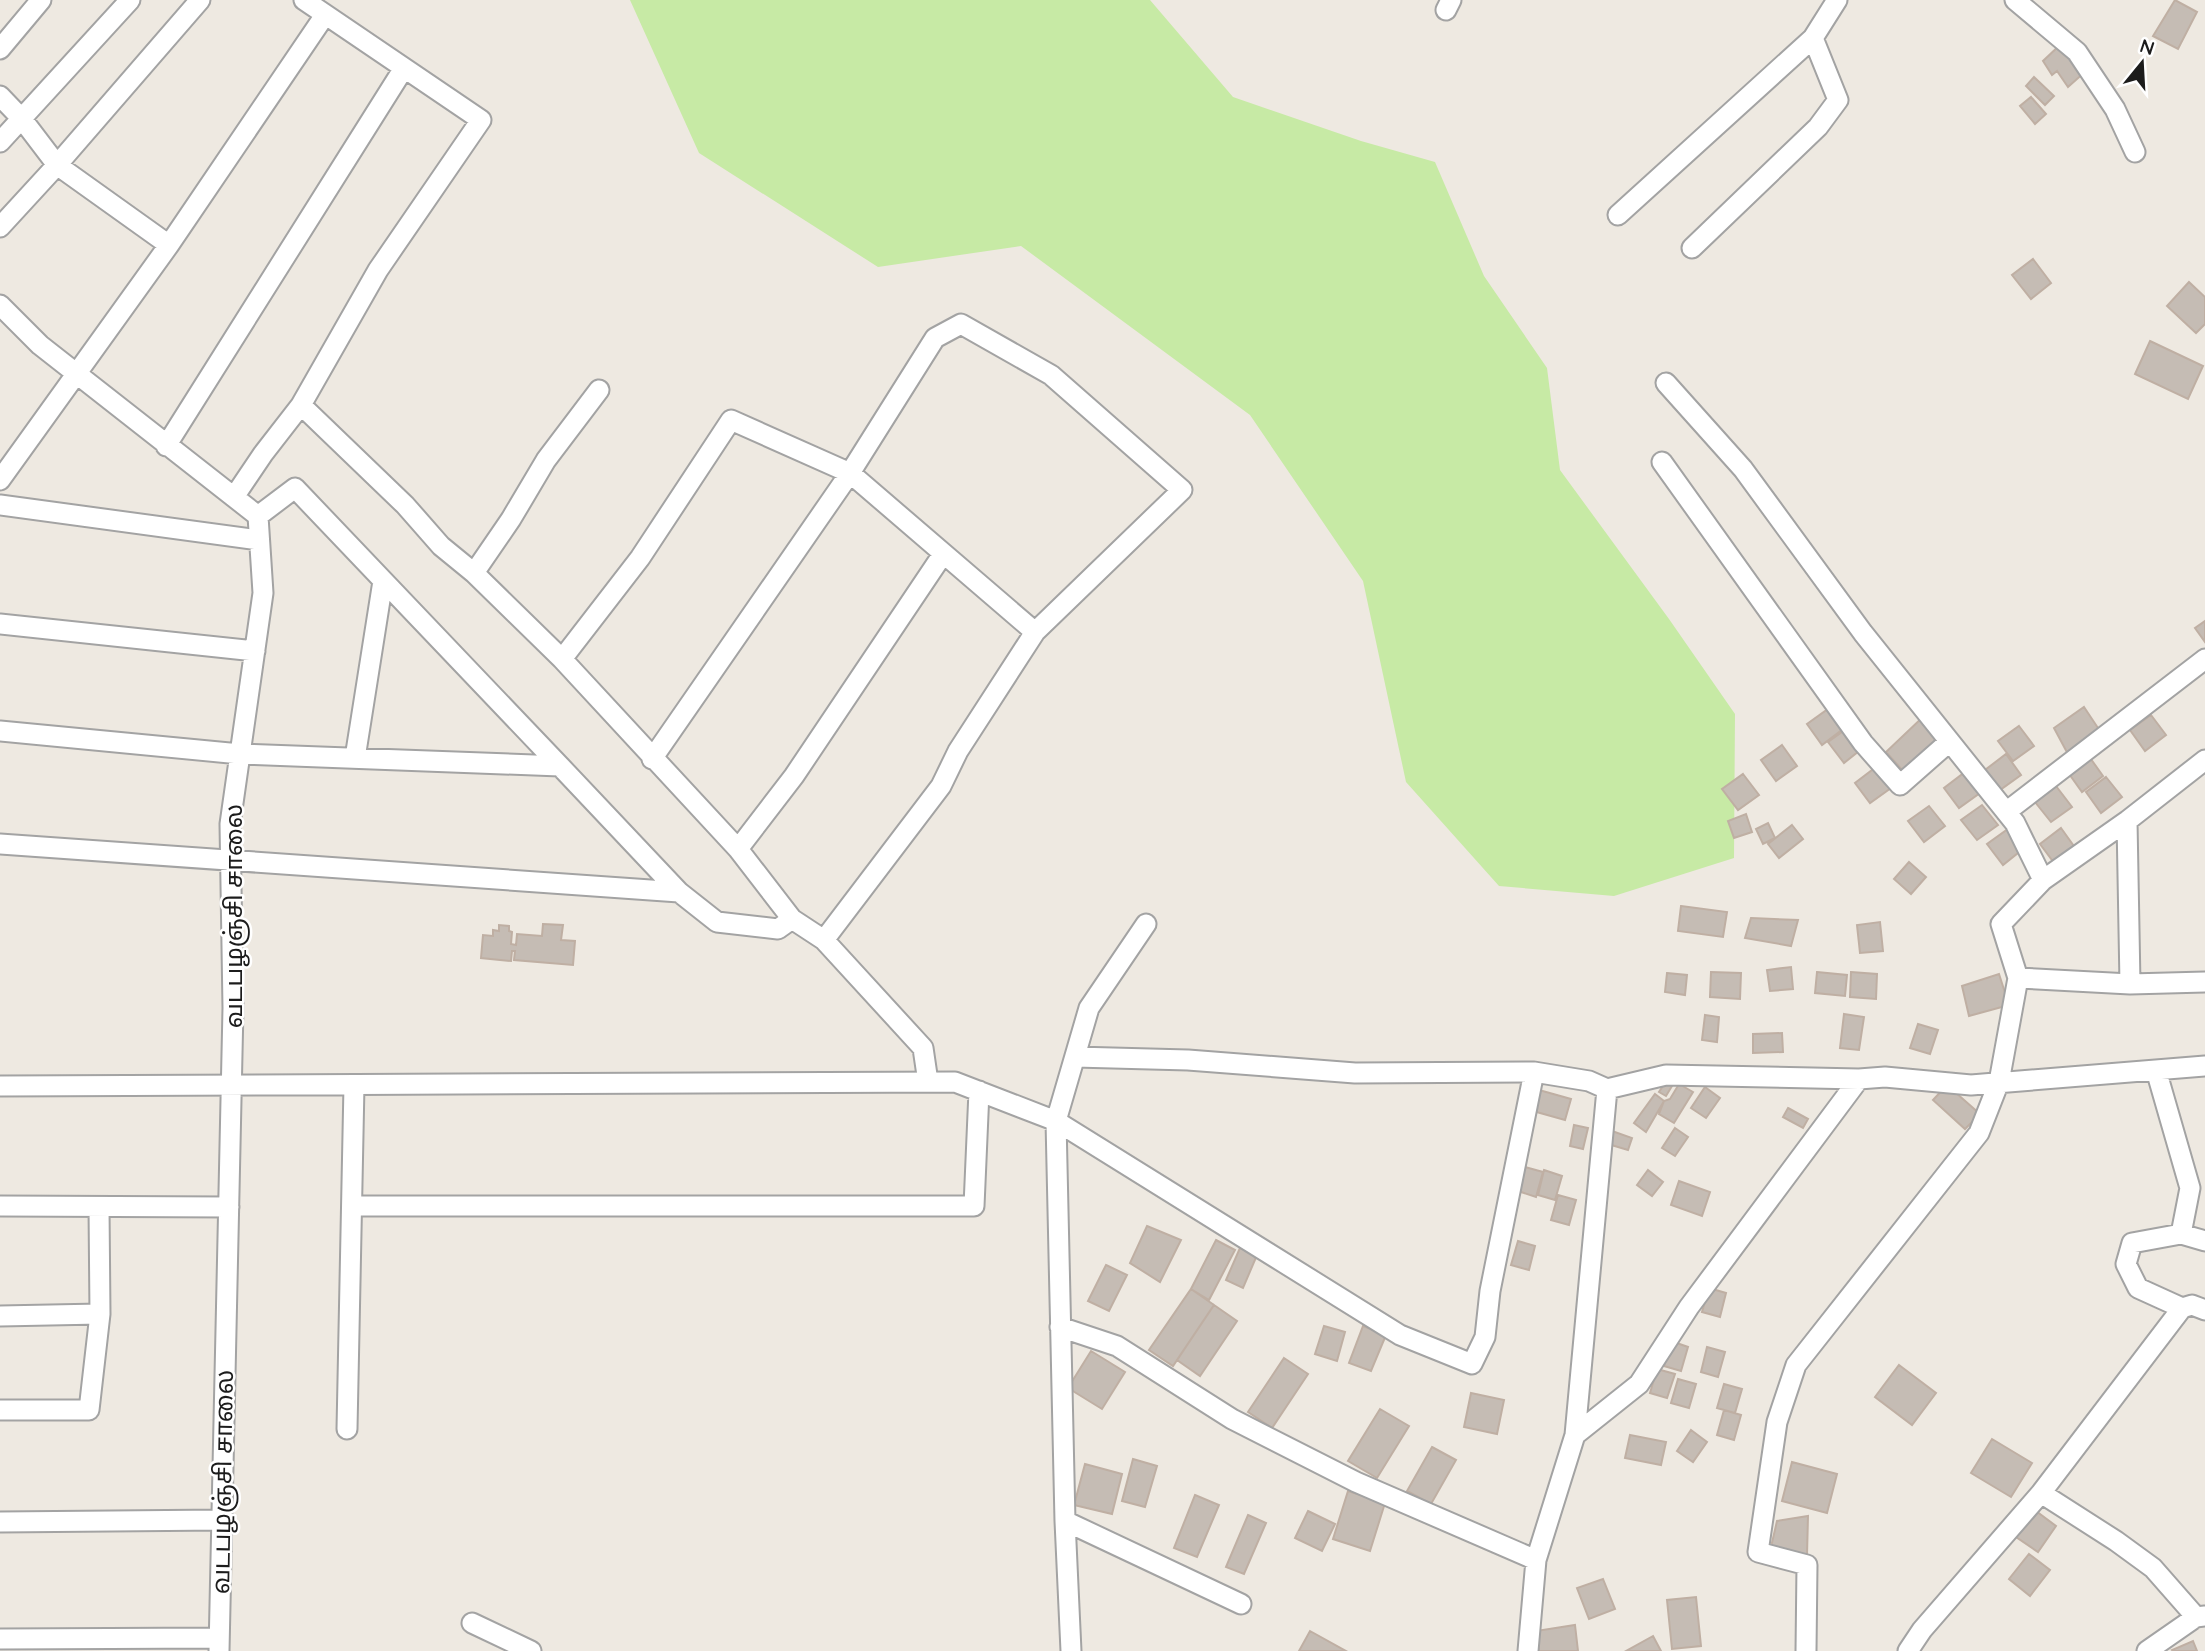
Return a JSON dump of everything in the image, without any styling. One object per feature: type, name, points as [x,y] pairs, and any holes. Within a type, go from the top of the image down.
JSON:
[{"type":"street","points":[[0,49],[41,0]]},
{"type":"street","points":[[0,142],[130,0]]},
{"type":"street","points":[[0,227],[200,0]]},
{"type":"street","points":[[234,497],[263,454],[302,405],[378,270],[481,120],[304,0]]},
{"type":"street","points":[[1618,215],[1813,38],[1838,0]]},
{"type":"street","points":[[2015,0],[2077,52],[2115,109],[2135,152]]},
{"type":"street","points":[[0,480],[169,245],[325,15]]},
{"type":"street","points":[[1692,248],[1818,127],[1838,100],[1813,38]]},
{"type":"street","points":[[166,446],[404,68]]},
{"type":"street","points":[[0,96],[22,119],[57,165],[169,245]]},
{"type":"street","points":[[0,305],[40,345],[258,516],[295,488],[679,892],[717,922],[778,929],[792,919]]},
{"type":"street","points":[[652,759],[850,473],[935,338],[961,324],[1051,376],[1182,489],[1035,632],[958,751],[941,786],[824,940]]},
{"type":"street","points":[[1666,383],[1743,469],[1863,634],[2015,822],[2043,880]]},
{"type":"street","points":[[474,573],[511,519],[546,460],[599,390]]},
{"type":"street","points":[[302,405],[405,505],[441,546],[474,573],[562,659],[738,849],[792,919],[824,940],[923,1048],[928,1082]]},
{"type":"street","points":[[562,659],[640,558],[732,420],[850,473],[1035,632]]},
{"type":"street","points":[[1662,462],[1863,743],[1900,785],[1949,741]]},
{"type":"street","points":[[0,505],[259,540]]},
{"type":"street","name":"வடபழஞ்சி சாலை","points":[[219,1644],[232,1086],[230,824],[263,593],[258,516]]},
{"type":"street","points":[[738,849],[794,776],[943,554]]},
{"type":"street","points":[[355,758],[383,581]]},
{"type":"street","points":[[0,625],[255,651]]},
{"type":"street","points":[[2006,812],[2205,659]]},
{"type":"street","points":[[0,731],[240,754],[560,766]]},
{"type":"street","points":[[1806,1651],[1807,1565],[1758,1552],[1777,1422],[1796,1365],[1979,1133],[1999,1082],[2018,978],[2001,924],[2043,880],[2127,821],[2205,760]]},
{"type":"street","points":[[2127,821],[2130,984]]},
{"type":"street","points":[[0,844],[679,892]]},
{"type":"street","points":[[1071,1651],[1065,1521],[1056,1121],[1089,1008],[1146,924]]},
{"type":"street","points":[[2018,978],[2130,984],[2205,982]]},
{"type":"street","points":[[1075,1057],[1188,1060],[1355,1073],[1534,1072],[1589,1081],[1607,1088],[1666,1075],[1859,1079],[1885,1077],[1971,1085],[2205,1066]]},
{"type":"street","points":[[2156,1070],[2190,1188],[2181,1234]]},
{"type":"street","points":[[0,1086],[955,1082],[1056,1121],[1400,1335],[1472,1364],[1485,1337],[1490,1291],[1534,1072]]},
{"type":"street","points":[[1575,1435],[1639,1384],[1689,1307],[1859,1079]]},
{"type":"street","points":[[347,1429],[354,1085]]},
{"type":"street","points":[[1528,1651],[1536,1560],[1575,1435],[1607,1088]]},
{"type":"street","points":[[352,1206],[974,1206],[979,1091]]},
{"type":"street","points":[[0,1206],[229,1207]]},
{"type":"street","points":[[0,1410],[89,1410],[100,1314],[99,1207]]},
{"type":"street","points":[[2182,1308],[2138,1288],[2126,1264],[2133,1243],[2181,1234],[2205,1241]]},
{"type":"street","points":[[1908,1651],[1922,1630],[2040,1493],[2182,1308],[2192,1305],[2205,1310]]},
{"type":"street","points":[[0,1316],[100,1314]]},
{"type":"street","points":[[1060,1327],[1117,1346],[1232,1419],[1356,1482],[1536,1560]]},
{"type":"street","points":[[2040,1493],[2153,1568],[2201,1616],[2147,1651]]},
{"type":"street","points":[[0,1522],[222,1520]]},
{"type":"street","points":[[1065,1521],[1241,1604]]},
{"type":"street","points":[[472,1623],[531,1651]]},
{"type":"street","points":[[0,1639],[219,1644]]},
{"type":"green space","points":[[630,0],[1150,0],[1233,97],[1361,141],[1435,162],[1484,276],[1547,368],[1560,470],[1735,714],[1734,858],[1614,896],[1499,886],[1406,782],[1363,581],[1250,415],[1021,246],[878,267],[699,153]]},
{"type":"building","points":[[2175,0],[2197,12],[2178,49],[2153,36]]},
{"type":"building","points":[[2061,44],[2086,71],[2068,87],[2057,71],[2052,75],[2043,61]]},
{"type":"building","points":[[2034,77],[2054,96],[2045,105],[2026,86]]},
{"type":"building","points":[[2031,97],[2046,114],[2035,124],[2020,106]]},
{"type":"building","points":[[2033,259],[2051,283],[2031,299],[2012,275]]},
{"type":"building","points":[[2189,282],[2205,297],[2205,324],[2196,333],[2167,306]]},
{"type":"building","points":[[2150,341],[2203,366],[2188,399],[2135,374]]},
{"type":"building","points":[[2205,621],[2205,642],[2195,628]]},
{"type":"building","points":[[2084,707],[2100,731],[2070,758],[2054,728]]},
{"type":"building","points":[[1828,709],[1843,729],[1822,745],[1807,724]]},
{"type":"building","points":[[1925,715],[1942,737],[1904,772],[1886,752]]},
{"type":"building","points":[[2151,715],[2166,735],[2145,751],[2130,730]]},
{"type":"building","points":[[2019,726],[2034,746],[2013,761],[1998,741]]},
{"type":"building","points":[[1849,727],[1864,747],[1844,763],[1828,742]]},
{"type":"building","points":[[1782,745],[1797,766],[1776,781],[1761,760]]},
{"type":"building","points":[[2006,754],[2021,775],[2000,790],[1985,770]]},
{"type":"building","points":[[2088,755],[2103,776],[2082,792],[2067,771]]},
{"type":"building","points":[[1876,767],[1891,788],[1870,803],[1855,783]]},
{"type":"building","points":[[1965,772],[1980,793],[1959,808],[1944,788]]},
{"type":"building","points":[[1743,774],[1759,795],[1738,810],[1722,789]]},
{"type":"building","points":[[2106,777],[2122,797],[2101,813],[2086,792]]},
{"type":"building","points":[[2056,786],[2072,807],[2051,822],[2035,802]]},
{"type":"building","points":[[1982,805],[1998,825],[1977,840],[1961,820]]},
{"type":"building","points":[[1929,806],[1945,826],[1924,842],[1908,821]]},
{"type":"building","points":[[1746,814],[1752,832],[1734,838],[1728,821]]},
{"type":"building","points":[[1768,823],[1775,838],[1763,844],[1756,829]]},
{"type":"building","points":[[1792,825],[1803,839],[1779,858],[1768,844]]},
{"type":"building","points":[[2061,828],[2076,849],[2055,864],[2040,844]]},
{"type":"building","points":[[2008,829],[2023,849],[2003,865],[1987,844]]},
{"type":"building","points":[[1909,862],[1926,877],[1911,894],[1894,879]]},
{"type":"building","points":[[1681,906],[1727,912],[1723,937],[1678,931]]},
{"type":"building","points":[[1751,918],[1798,920],[1791,946],[1745,938]]},
{"type":"building","points":[[1880,922],[1883,951],[1860,953],[1857,925]]},
{"type":"building","points":[[543,924],[563,925],[561,940],[575,941],[573,965],[514,960],[515,951],[512,951],[511,961],[481,958],[483,935],[493,936],[493,930],[499,931],[499,925],[509,926],[509,931],[512,932],[511,944],[516,945],[517,934],[542,936]]},
{"type":"building","points":[[1791,967],[1793,989],[1770,991],[1767,970]]},
{"type":"building","points":[[1711,972],[1741,973],[1740,999],[1710,997]]},
{"type":"building","points":[[1817,972],[1847,975],[1845,996],[1815,993]]},
{"type":"building","points":[[1851,972],[1877,974],[1876,999],[1850,997]]},
{"type":"building","points":[[1667,973],[1687,975],[1685,995],[1665,992]]},
{"type":"building","points":[[1999,974],[2009,1005],[1969,1016],[1962,986]]},
{"type":"building","points":[[1844,1014],[1864,1017],[1859,1050],[1840,1048]]},
{"type":"building","points":[[1705,1015],[1719,1017],[1717,1042],[1702,1040]]},
{"type":"building","points":[[1918,1024],[1938,1030],[1930,1054],[1910,1048]]},
{"type":"building","points":[[1782,1033],[1783,1052],[1753,1053],[1753,1034]]},
{"type":"building","points":[[1669,1077],[1675,1081],[1666,1096],[1659,1092]]},
{"type":"building","points":[[1679,1084],[1693,1092],[1674,1123],[1659,1114],[1664,1101],[1670,1099]]},
{"type":"building","points":[[1947,1085],[1980,1114],[1965,1129],[1933,1100]]},
{"type":"building","points":[[1705,1087],[1720,1098],[1706,1118],[1691,1108]]},
{"type":"building","points":[[1539,1090],[1571,1099],[1565,1120],[1533,1111]]},
{"type":"building","points":[[1655,1094],[1664,1101],[1646,1132],[1634,1123]]},
{"type":"building","points":[[1788,1108],[1808,1119],[1803,1128],[1783,1117]]},
{"type":"building","points":[[1574,1125],[1588,1128],[1583,1149],[1570,1146]]},
{"type":"building","points":[[1675,1128],[1688,1137],[1675,1156],[1662,1148]]},
{"type":"building","points":[[1612,1131],[1632,1138],[1628,1150],[1608,1144]]},
{"type":"building","points":[[1525,1167],[1543,1172],[1536,1197],[1518,1191]]},
{"type":"building","points":[[1544,1170],[1562,1176],[1555,1200],[1538,1195]]},
{"type":"building","points":[[1648,1170],[1663,1182],[1652,1196],[1637,1185]]},
{"type":"building","points":[[1679,1181],[1710,1192],[1702,1216],[1671,1205]]},
{"type":"building","points":[[1558,1195],[1576,1200],[1569,1225],[1551,1220]]},
{"type":"building","points":[[1147,1226],[1181,1240],[1160,1282],[1130,1263]]},
{"type":"building","points":[[1216,1240],[1235,1250],[1209,1300],[1191,1289]]},
{"type":"building","points":[[1243,1241],[1260,1248],[1243,1288],[1226,1280]]},
{"type":"building","points":[[1518,1241],[1535,1246],[1529,1270],[1511,1265]]},
{"type":"building","points":[[1106,1265],[1127,1275],[1109,1311],[1088,1301]]},
{"type":"building","points":[[1709,1288],[1726,1293],[1720,1317],[1702,1312]]},
{"type":"building","points":[[1191,1289],[1214,1305],[1173,1366],[1149,1350]]},
{"type":"building","points":[[1214,1305],[1237,1321],[1200,1376],[1177,1360]]},
{"type":"building","points":[[1324,1326],[1345,1332],[1337,1361],[1315,1354]]},
{"type":"building","points":[[1363,1326],[1386,1335],[1371,1371],[1349,1363]]},
{"type":"building","points":[[1671,1341],[1688,1347],[1681,1371],[1664,1366]]},
{"type":"building","points":[[1707,1347],[1725,1352],[1718,1377],[1701,1372]]},
{"type":"building","points":[[1091,1351],[1125,1372],[1102,1409],[1068,1388]]},
{"type":"building","points":[[1284,1358],[1308,1374],[1272,1428],[1248,1412]]},
{"type":"building","points":[[1899,1365],[1936,1393],[1912,1425],[1875,1397]]},
{"type":"building","points":[[1657,1369],[1675,1374],[1667,1398],[1650,1393]]},
{"type":"building","points":[[1678,1379],[1696,1384],[1689,1408],[1671,1403]]},
{"type":"building","points":[[1724,1384],[1742,1389],[1735,1413],[1717,1408]]},
{"type":"building","points":[[1471,1393],[1504,1400],[1497,1434],[1464,1427]]},
{"type":"building","points":[[1380,1409],[1409,1426],[1377,1478],[1348,1461]]},
{"type":"building","points":[[1724,1410],[1741,1415],[1734,1440],[1717,1435]]},
{"type":"building","points":[[1691,1430],[1707,1442],[1693,1462],[1677,1451]]},
{"type":"building","points":[[1630,1435],[1666,1442],[1661,1465],[1625,1458]]},
{"type":"building","points":[[1992,1439],[2032,1463],[2011,1497],[1971,1473]]},
{"type":"building","points":[[1432,1447],[1456,1460],[1431,1504],[1407,1491]]},
{"type":"building","points":[[1133,1459],[1157,1466],[1145,1507],[1122,1501]]},
{"type":"building","points":[[1792,1462],[1837,1474],[1827,1513],[1782,1501]]},
{"type":"building","points":[[1085,1464],[1122,1474],[1112,1514],[1074,1505]]},
{"type":"building","points":[[1348,1491],[1385,1503],[1370,1551],[1333,1539]]},
{"type":"building","points":[[1195,1495],[1219,1505],[1197,1557],[1174,1548]]},
{"type":"building","points":[[2032,1508],[2056,1526],[2038,1552],[2013,1535]]},
{"type":"building","points":[[1308,1511],[1335,1524],[1322,1551],[1295,1538]]},
{"type":"building","points":[[1248,1515],[1266,1523],[1244,1574],[1226,1567]]},
{"type":"building","points":[[1808,1516],[1807,1555],[1771,1547],[1777,1521]]},
{"type":"building","points":[[2029,1554],[2050,1570],[2030,1596],[2009,1579]]},
{"type":"building","points":[[1603,1579],[1615,1609],[1589,1619],[1577,1588]]},
{"type":"building","points":[[1696,1597],[1701,1646],[1672,1649],[1667,1600]]},
{"type":"building","points":[[1575,1625],[1578,1651],[1539,1651],[1536,1631]]},
{"type":"building","points":[[1310,1631],[1346,1651],[1299,1651]]},
{"type":"building","points":[[1653,1636],[1661,1651],[1626,1651]]},
{"type":"building","points":[[2193,1641],[2197,1651],[2172,1650]]}]
